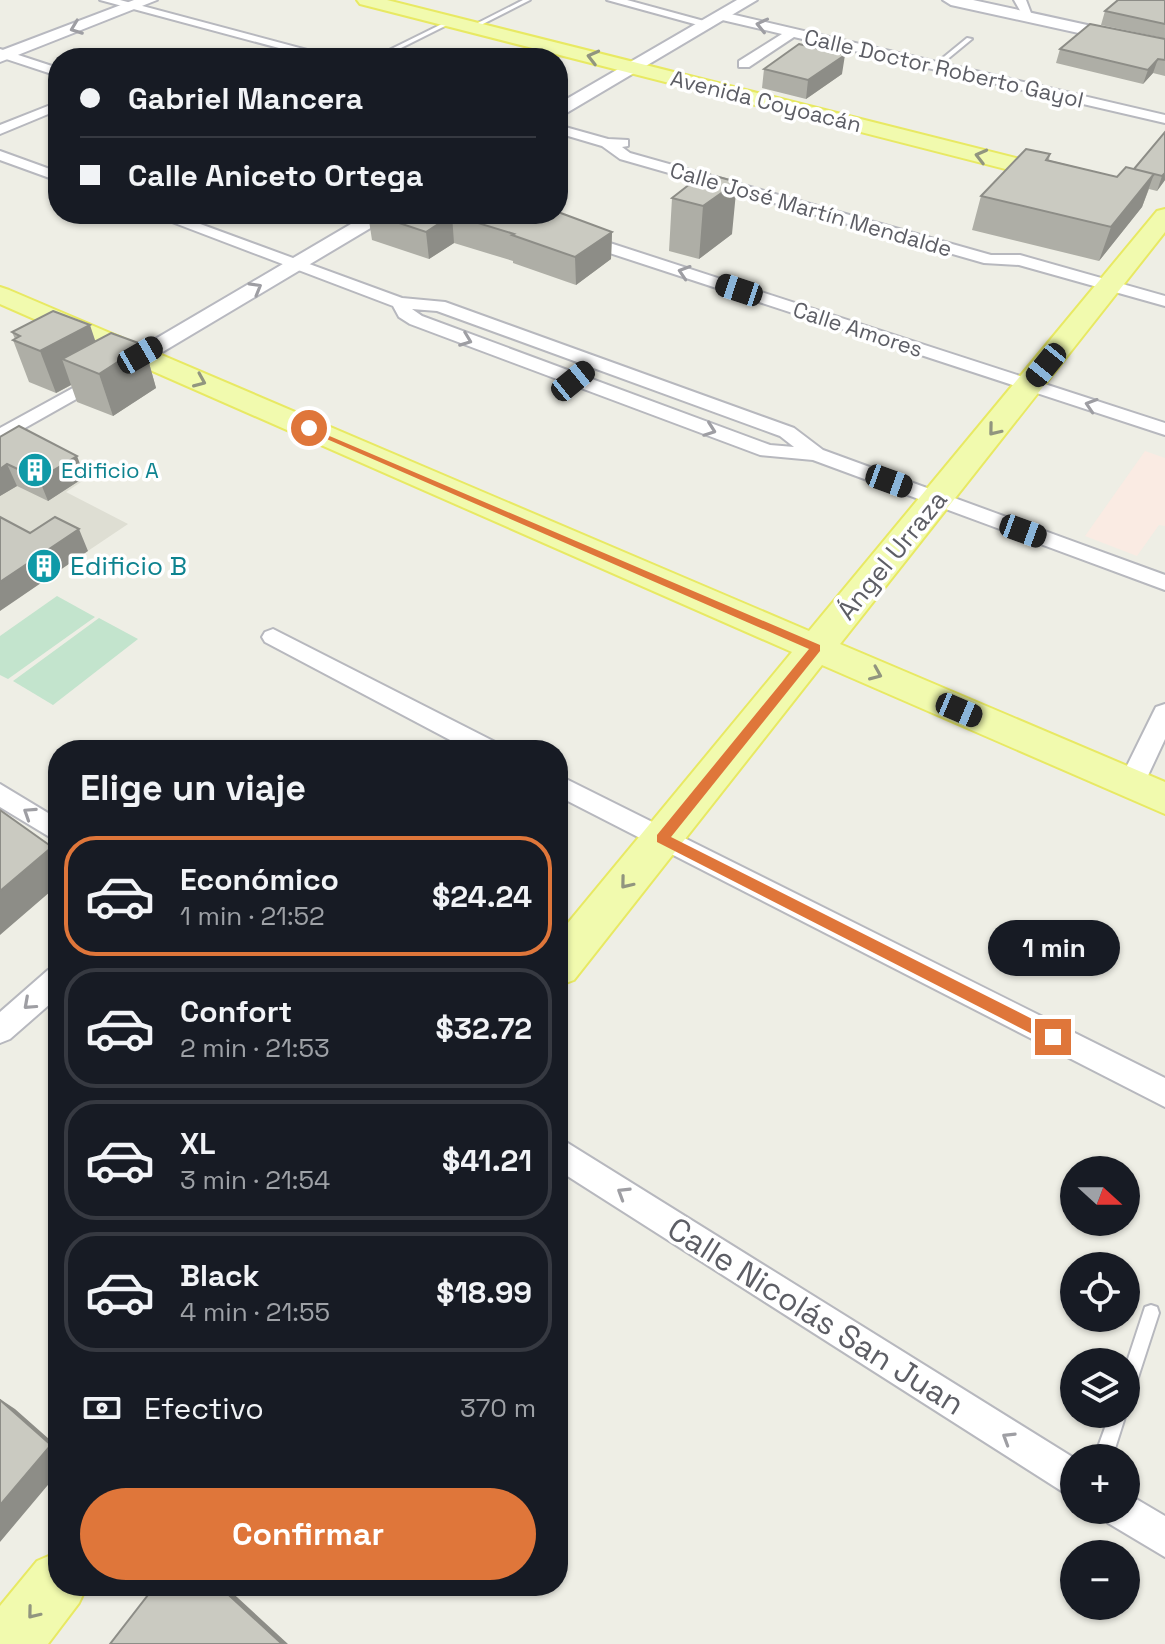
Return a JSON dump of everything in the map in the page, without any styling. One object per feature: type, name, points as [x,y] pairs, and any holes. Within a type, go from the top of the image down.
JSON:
[{"type":"main road","name":"Avenida Coyoacán","points":[[366,0],[555,48]]},
{"type":"main road","name":"Avenida Coyoacán","points":[[568,51],[1089,184]]},
{"type":"main road","name":"Ángel Urraza","points":[[568,955],[1110,285],[1160,206]]},
{"type":"main road","points":[[0,295],[1165,799]]},
{"type":"main road","points":[[9,1644],[48,1595]]},
{"type":"street","points":[[106,0],[165,18],[232,31],[286,48]]},
{"type":"street","points":[[2,55],[149,0]]},
{"type":"street","name":"Calle Doctor Roberto Gayol","points":[[613,0],[793,32],[1165,119]]},
{"type":"street","points":[[568,106],[749,0]]},
{"type":"street","points":[[951,0],[1165,47]]},
{"type":"street","points":[[1020,0],[1030,18]]},
{"type":"street","points":[[165,18],[177,26],[252,48]]},
{"type":"street","points":[[216,38],[232,31]]},
{"type":"street","points":[[744,64],[793,32]]},
{"type":"street","points":[[2,55],[48,69]]},
{"type":"street","points":[[0,130],[48,109]]},
{"type":"street","name":"Calle José Martín Mendalde","points":[[568,132],[607,143],[625,156],[990,260],[1020,260],[1165,301]]},
{"type":"street","points":[[0,155],[48,173]]},
{"type":"street","points":[[10,174],[29,166]]},
{"type":"street","points":[[186,224],[400,303],[439,306],[787,432],[816,454],[1165,583]]},
{"type":"street","points":[[0,436],[366,224]]},
{"type":"street","name":"Calle Amores","points":[[566,234],[1165,429]]},
{"type":"street","points":[[400,303],[405,313],[416,320],[573,381],[767,451],[816,454]]},
{"type":"street","points":[[573,381],[595,363]]},
{"type":"street","points":[[273,637],[471,740]]},
{"type":"street","points":[[1131,784],[1165,713]]},
{"type":"street","points":[[568,790],[1165,1093]]},
{"type":"street","points":[[0,794],[48,825]]},
{"type":"street","points":[[0,1030],[48,988]]},
{"type":"street","name":"Calle Nicolás San Juan","points":[[568,1158],[1060,1471]]},
{"type":"street","points":[[1140,1522],[1165,1538]]},
{"type":"lane","points":[[473,27],[527,0]]},
{"type":"lane","points":[[397,48],[450,22]]},
{"type":"lane","points":[[936,66],[969,39]]},
{"type":"lane","points":[[1140,1348],[1151,1313]]},
{"type":"shaded area","points":[[28,444],[90,476],[66,492],[128,524],[0,610],[0,461]]},
{"type":"shaded area","points":[[1145,451],[1165,458],[1165,526],[1159,525],[1137,556],[1085,536]]},
{"type":"green space","points":[[57,596],[95,617],[8,679],[0,675],[0,636]]},
{"type":"green space","points":[[99,618],[138,639],[53,705],[13,681]]},
{"type":"building","points":[[1118,0],[1165,0],[1165,24],[1105,11]]},
{"type":"building","points":[[1090,24],[1165,39],[1165,60],[1158,59],[1148,70],[1060,49]]},
{"type":"building","points":[[799,44],[845,55],[808,80],[764,69]]},
{"type":"building","points":[[1165,132],[1165,173],[1162,176],[1134,169]]},
{"type":"building","points":[[1026,149],[1050,154],[1046,160],[1117,177],[1126,167],[1154,174],[1111,227],[981,196]]},
{"type":"building","points":[[704,173],[737,182],[703,206],[672,198]]},
{"type":"building","points":[[568,216],[612,232],[575,257],[481,224],[568,224]]},
{"type":"building","points":[[402,224],[438,224],[426,232]]},
{"type":"building","points":[[53,311],[90,325],[40,351],[13,340],[20,336],[12,332]]},
{"type":"building","points":[[111,333],[144,345],[99,374],[62,359]]},
{"type":"building","points":[[19,426],[77,456],[39,479],[7,464],[0,469],[0,437]]},
{"type":"building","points":[[0,517],[30,533],[55,517],[79,529],[0,582]]},
{"type":"building","points":[[0,810],[48,844],[48,850],[0,891]]},
{"type":"building","points":[[0,1400],[48,1442],[48,1449],[0,1505]]},
{"type":"building","points":[[147,1596],[230,1596],[282,1644],[110,1644]]},
{"type":"place","name":"Edificio A","points":[[35,470]]},
{"type":"place","name":"Edificio B","points":[[44,566]]},
{"type":"route","points":[[309,428],[816,648],[662,839],[1053,1037]]}]
